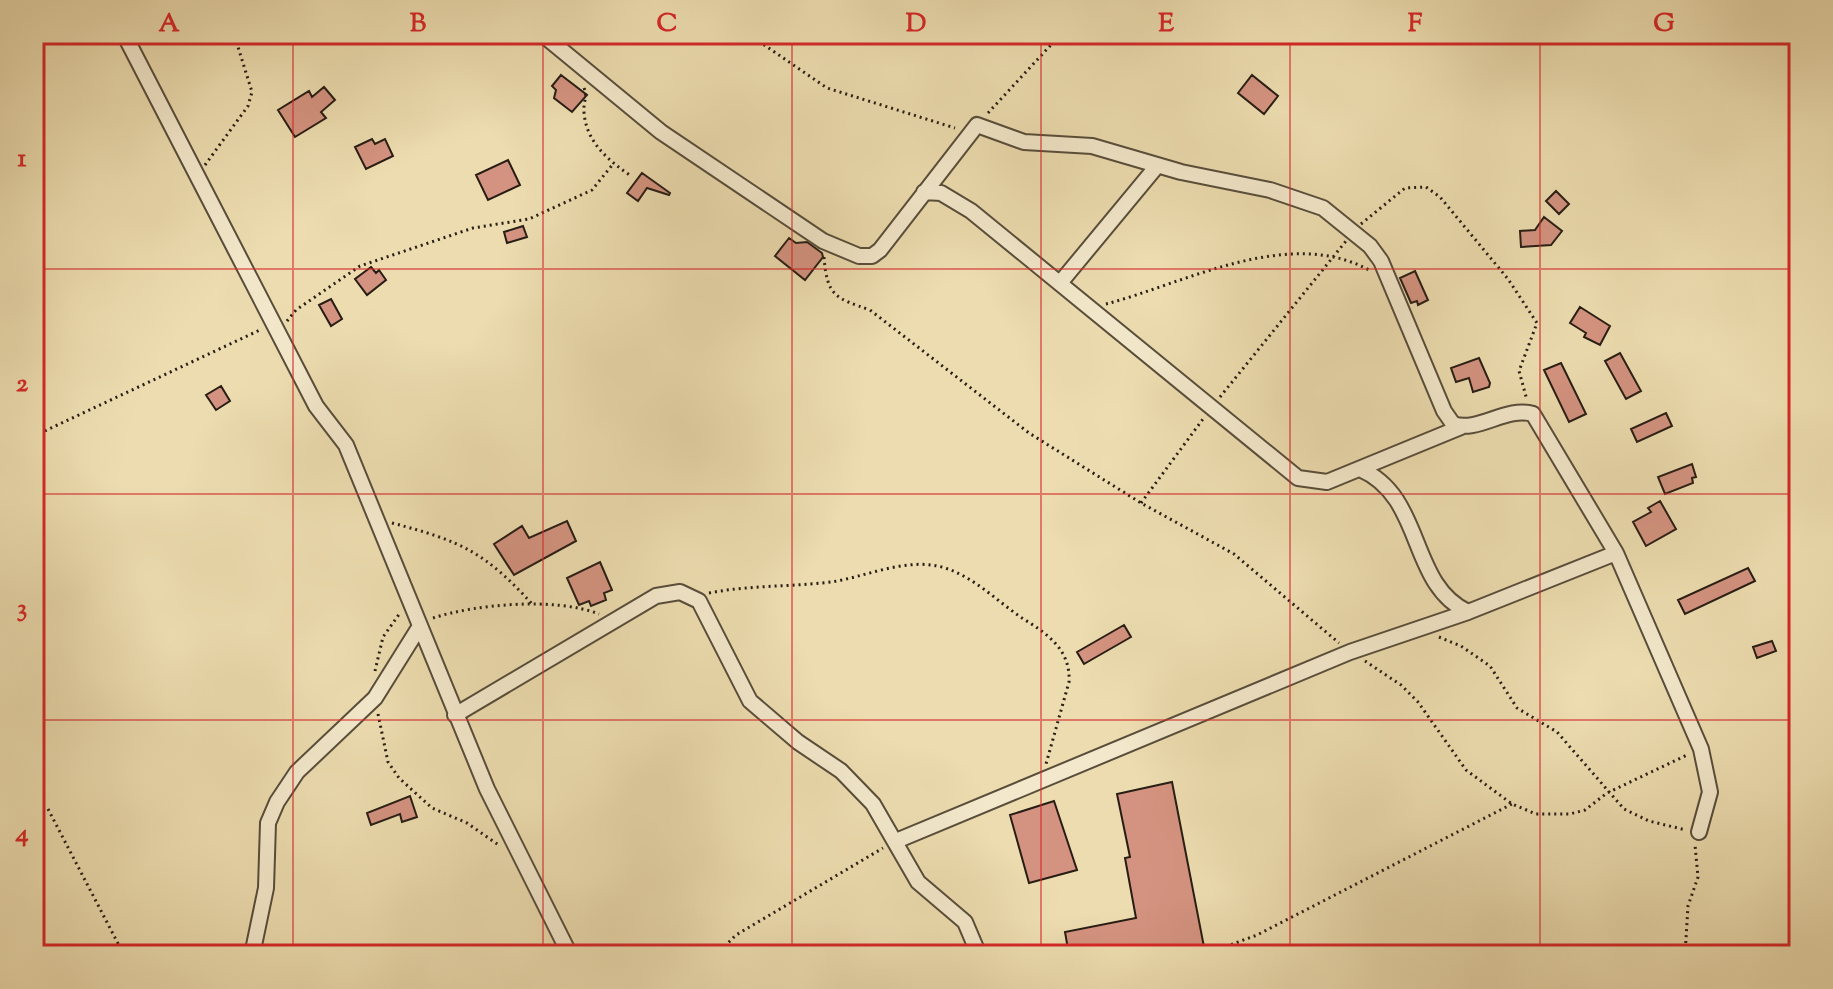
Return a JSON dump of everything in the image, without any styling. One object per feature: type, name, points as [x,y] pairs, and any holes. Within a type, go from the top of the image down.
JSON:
[{"type":"street","points":[[124,34],[316,406],[346,445],[455,715],[521,859],[570,955]]},
{"type":"street","points":[[542,34],[661,132],[823,241],[845,252],[872,256],[973,129],[1024,142],[1092,146],[1157,166],[1234,180],[1304,199],[1338,217],[1381,261],[1444,411],[1461,427]]},
{"type":"street","points":[[1060,283],[1157,166]]},
{"type":"street","points":[[924,192],[954,199],[1091,308],[1210,410],[1298,478],[1319,483],[1461,427],[1512,412],[1533,414],[1616,553],[1701,749],[1710,792],[1699,832]]},
{"type":"street","points":[[1360,469],[1388,486],[1433,579],[1444,596],[1468,612]]},
{"type":"street","points":[[896,841],[1350,652],[1468,612],[1616,553]]},
{"type":"street","points":[[455,715],[664,594],[680,592],[694,597],[750,701],[798,742],[841,771],[873,804],[918,882],[965,922],[979,955]]},
{"type":"street","points":[[252,955],[264,900],[268,823],[277,802],[297,772],[375,698],[420,626]]},
{"type":"path","points":[[198,174],[248,106],[252,92],[234,34]]},
{"type":"path","points":[[694,34],[718,41],[757,40],[827,88],[973,129],[1061,34]]},
{"type":"path","points":[[582,82],[587,95],[583,110],[587,128],[613,164],[631,176]]},
{"type":"path","points":[[34,436],[279,330],[296,310],[360,266],[473,228],[540,215],[592,190],[613,164]]},
{"type":"path","points":[[1141,503],[1210,410],[1353,232],[1377,208],[1405,188],[1426,187],[1440,197],[1508,279],[1537,323],[1519,371],[1533,414]]},
{"type":"path","points":[[823,241],[825,269],[835,296],[870,310],[1029,433],[1261,573],[1350,652],[1401,685],[1418,702],[1466,770],[1512,804],[1536,814],[1570,814],[1701,749]]},
{"type":"path","points":[[1091,308],[1270,254],[1359,264],[1380,279]]},
{"type":"path","points":[[377,519],[477,551],[500,568],[533,605]]},
{"type":"path","points":[[694,597],[762,585],[831,582],[885,569],[945,568],[1045,631],[1066,661],[1069,672],[1067,695],[1041,779]]},
{"type":"path","points":[[409,600],[383,637],[377,656],[375,698],[388,762],[399,778],[432,808],[467,823],[521,859]]},
{"type":"path","points":[[420,626],[455,613],[533,605],[572,607],[617,621]]},
{"type":"path","points":[[1424,625],[1490,666],[1517,708],[1557,732],[1578,752],[1607,793],[1624,809],[1649,821],[1699,832],[1694,848],[1698,877],[1688,906],[1685,955]]},
{"type":"path","points":[[1203,955],[1257,935],[1512,804]]},
{"type":"path","points":[[48,809],[124,955]]},
{"type":"path","points":[[716,955],[736,935],[896,841]]},
{"type":"building","points":[[561,75],[587,95],[572,112],[554,98],[556,90],[552,86]]},
{"type":"building","points":[[1252,75],[1278,96],[1264,114],[1238,93]]},
{"type":"building","points":[[324,87],[335,100],[321,112],[326,118],[295,137],[278,110],[309,91],[312,97]]},
{"type":"building","points":[[372,139],[375,144],[385,139],[393,156],[366,169],[355,147]]},
{"type":"building","points":[[508,160],[520,185],[488,200],[476,175]]},
{"type":"building","points":[[642,173],[669,195],[647,188],[638,201],[627,193]]},
{"type":"building","points":[[1556,191],[1569,204],[1559,214],[1546,201]]},
{"type":"building","points":[[1544,217],[1562,231],[1551,245],[1521,247],[1520,231],[1535,230]]},
{"type":"building","points":[[523,226],[527,237],[507,243],[504,232]]},
{"type":"building","points":[[789,238],[796,243],[807,242],[822,253],[823,257],[805,280],[775,256]]},
{"type":"building","points":[[371,267],[376,273],[379,270],[386,280],[367,295],[355,279]]},
{"type":"building","points":[[1415,271],[1428,300],[1418,305],[1417,301],[1411,303],[1400,278]]},
{"type":"building","points":[[331,299],[342,319],[331,326],[319,305]]},
{"type":"building","points":[[1580,307],[1610,326],[1600,345],[1584,337],[1586,333],[1570,323]]},
{"type":"building","points":[[1620,353],[1641,391],[1626,399],[1605,361]]},
{"type":"building","points":[[1479,358],[1490,383],[1489,387],[1473,392],[1469,378],[1456,382],[1451,368]]},
{"type":"building","points":[[1561,363],[1586,414],[1569,422],[1544,370]]},
{"type":"building","points":[[221,386],[230,401],[216,410],[206,395]]},
{"type":"building","points":[[1666,413],[1672,426],[1637,442],[1631,429]]},
{"type":"building","points":[[1692,464],[1696,477],[1692,478],[1693,483],[1665,494],[1658,477]]},
{"type":"building","points":[[1660,501],[1676,529],[1646,546],[1633,522],[1651,512],[1648,508]]},
{"type":"building","points":[[567,521],[576,541],[514,575],[494,544],[522,526],[529,538]]},
{"type":"building","points":[[600,562],[612,590],[604,593],[606,600],[591,606],[589,601],[579,605],[567,578]]},
{"type":"building","points":[[1748,568],[1755,581],[1685,614],[1678,600]]},
{"type":"building","points":[[1124,625],[1131,637],[1084,664],[1077,652]]},
{"type":"building","points":[[1772,641],[1776,651],[1757,658],[1753,647]]},
{"type":"building","points":[[1172,782],[1205,952],[1069,955],[1065,932],[1136,918],[1125,858],[1130,857],[1117,794]]},
{"type":"building","points":[[410,796],[417,817],[402,822],[400,814],[371,825],[367,813]]},
{"type":"building","points":[[1054,801],[1077,870],[1029,883],[1010,815]]}]
